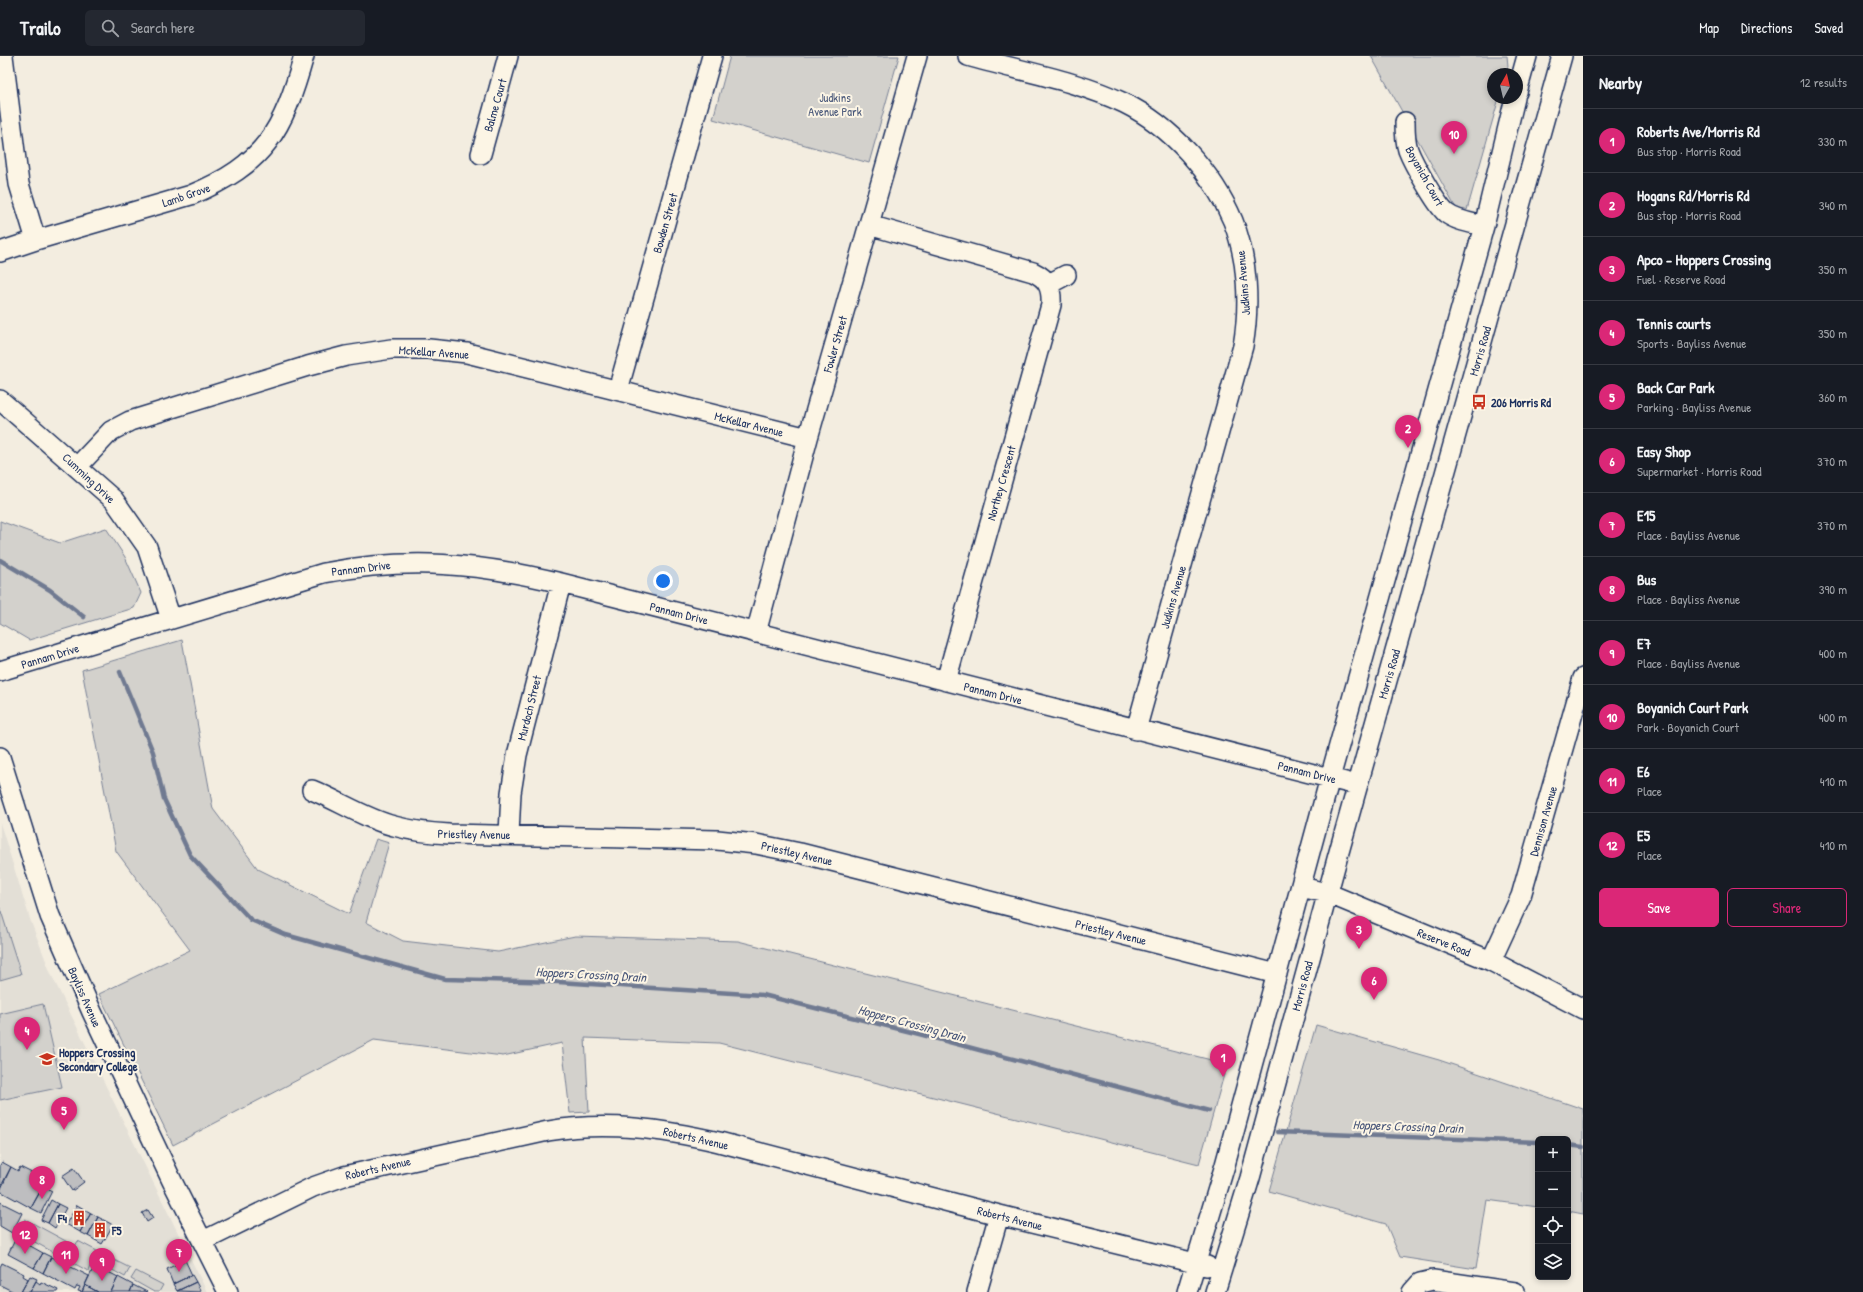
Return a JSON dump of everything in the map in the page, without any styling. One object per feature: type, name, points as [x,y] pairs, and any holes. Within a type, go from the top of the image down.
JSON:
[{"type":"street","points":[[3,56],[19,184],[36,240]]},
{"type":"street","name":"Lamb Grove","points":[[0,252],[36,240],[191,195],[216,185],[241,169],[260,152],[280,124],[296,86],[304,56]]},
{"type":"street","name":"Balme Court","points":[[481,154],[508,56]]},
{"type":"street","name":"Bowden Street","points":[[618,390],[712,56]]},
{"type":"street","name":"Fowler Street","points":[[756,633],[808,438],[917,56]]},
{"type":"street","name":"Judkins Avenue","points":[[968,56],[1022,63],[1125,104],[1156,123],[1183,148],[1218,193],[1233,221],[1241,250],[1247,307],[1243,346],[1136,730]]},
{"type":"street","points":[[1514,56],[1514,68]]},
{"type":"street","points":[[1523,68],[1526,56]]},
{"type":"street","name":"Morris Road","points":[[1215,1292],[1250,1178],[1357,785],[1562,56]]},
{"type":"street","points":[[1510,121],[1511,104]]},
{"type":"street","points":[[1187,1292],[1225,1165],[1330,778],[1484,226],[1514,104]]},
{"type":"street","name":"Boyanich Court","points":[[1405,122],[1405,137],[1408,150],[1437,201],[1447,213],[1460,220],[1484,226]]},
{"type":"street","points":[[869,225],[1033,272],[1042,277],[1049,284],[1066,275]]},
{"type":"street","name":"Northey Crescent","points":[[946,682],[1051,305],[1052,294],[1049,284]]},
{"type":"street","name":"McKellar Avenue","points":[[77,466],[111,431],[130,420],[308,366],[346,356],[391,349],[429,349],[467,353],[808,438]]},
{"type":"street","name":"Cumming Drive","points":[[0,400],[114,500],[147,547],[171,619]]},
{"type":"street","name":"Pannam Drive","points":[[0,671],[324,573],[364,565],[423,562],[487,568],[561,583],[946,682],[1357,785]]},
{"type":"street","name":"Murdoch Street","points":[[509,834],[511,793],[517,755],[561,583]]},
{"type":"street","name":"Dennison Avenue","points":[[1490,961],[1522,896],[1583,678]]},
{"type":"street","name":"Bayliss Avenue","points":[[0,757],[50,916],[101,1032],[172,1181],[228,1292]]},
{"type":"street","name":"Priestley Avenue","points":[[312,790],[378,821],[420,832],[449,834],[509,834],[717,840],[756,844],[808,855],[1277,974]]},
{"type":"street","name":"Reserve Road","points":[[1301,887],[1327,893],[1490,961],[1583,1009]]},
{"type":"street","name":"Roberts Avenue","points":[[203,1241],[313,1187],[344,1176],[569,1127],[628,1126],[676,1132],[1221,1270]]},
{"type":"street","points":[[977,1292],[999,1215]]},
{"type":"street","points":[[1412,1292],[1420,1283],[1433,1280],[1514,1292]]},
{"type":"shaded area","name":"Hoppers Crossing Secondary College","points":[[0,823],[31,922],[51,974],[207,1292],[0,1292]]},
{"type":"green space","name":"Judkins Avenue Park","points":[[730,56],[899,56],[869,163],[713,119]]},
{"type":"green space","points":[[1371,56],[1507,56],[1508,68],[1487,68],[1487,104],[1497,104],[1467,210],[1457,210]]},
{"type":"green space","points":[[0,521],[60,543],[106,528],[125,557],[141,593],[134,608],[29,640],[0,623]]},
{"type":"green space","points":[[182,640],[213,809],[258,869],[349,914],[376,839],[389,843],[366,922],[403,941],[498,952],[575,936],[738,941],[1227,1064],[1199,1164],[719,1043],[585,1038],[589,1112],[570,1113],[562,1043],[503,1056],[374,1040],[173,1145],[99,994],[190,950],[116,851],[82,670]]},
{"type":"green space","points":[[0,908],[21,974],[0,980]]},
{"type":"green space","points":[[43,1004],[62,1087],[0,1100],[0,1014]]},
{"type":"green space","points":[[1316,1025],[1439,1060],[1583,1109],[1583,1214],[1571,1212],[1571,1136],[1535,1136],[1535,1207],[1487,1200],[1476,1269],[1400,1257],[1386,1224],[1269,1191]]},
{"type":"green space","points":[[25,1219],[75,1246],[78,1241],[97,1251],[88,1271],[18,1233]]},
{"type":"green space","points":[[102,1254],[130,1268],[125,1277],[98,1262]]},
{"type":"green space","points":[[136,1271],[163,1285],[159,1292],[154,1292],[131,1279]]},
{"type":"building","points":[[2,1162],[11,1167],[0,1188],[0,1165]]},
{"type":"building","points":[[11,1167],[18,1171],[20,1167],[36,1175],[34,1178],[45,1183],[31,1208],[0,1191]]},
{"type":"building","points":[[74,1168],[84,1182],[72,1191],[62,1176]]},
{"type":"building","points":[[43,1186],[52,1191],[41,1213],[31,1208]]},
{"type":"building","points":[[51,1200],[58,1204],[48,1223],[41,1220]]},
{"type":"building","points":[[0,1202],[22,1213],[12,1233],[0,1226]]},
{"type":"building","points":[[58,1204],[66,1208],[55,1228],[48,1223]]},
{"type":"building","name":"F4","points":[[77,1205],[91,1213],[80,1232],[66,1224]]},
{"type":"building","points":[[148,1210],[153,1218],[147,1222],[142,1213]]},
{"type":"building","points":[[91,1213],[98,1217],[88,1236],[80,1232]]},
{"type":"building","name":"F5","points":[[98,1217],[113,1225],[102,1244],[88,1236]]},
{"type":"building","points":[[16,1238],[43,1253],[34,1268],[8,1254]]},
{"type":"building","points":[[43,1253],[51,1257],[43,1273],[34,1268]]},
{"type":"building","points":[[51,1257],[89,1276],[82,1292],[78,1291],[80,1287],[77,1286],[75,1290],[43,1273]]},
{"type":"building","points":[[185,1260],[192,1275],[173,1284],[167,1269]]},
{"type":"building","points":[[2,1263],[24,1274],[23,1276],[28,1279],[21,1292],[14,1292],[0,1285],[0,1267]]},
{"type":"building","points":[[95,1265],[118,1277],[111,1292],[98,1292],[85,1285]]},
{"type":"building","points":[[192,1275],[196,1282],[177,1291],[173,1284]]},
{"type":"building","points":[[30,1276],[37,1279],[30,1292],[21,1292]]},
{"type":"building","points":[[118,1277],[133,1285],[130,1292],[111,1292]]},
{"type":"building","points":[[36,1281],[40,1284],[41,1282],[58,1290],[57,1292],[30,1292]]},
{"type":"building","points":[[196,1282],[201,1292],[177,1291]]},
{"type":"building","points":[[85,1285],[98,1292],[82,1292]]},
{"type":"building","points":[[133,1285],[147,1292],[130,1292]]},
{"type":"waterway","name":"Hoppers Crossing Drain","points":[[0,560],[50,590],[84,617]]},
{"type":"waterway","name":"Hoppers Crossing Drain","points":[[120,672],[153,752],[164,799],[190,855],[251,920],[286,935],[445,979],[558,982],[763,995],[919,1034],[1209,1111]]},
{"type":"waterway","name":"Hoppers Crossing Drain","points":[[1277,1132],[1535,1142]]},
{"type":"waterway","name":"Hoppers Crossing Drain","points":[[1571,1145],[1583,1147]]},
{"type":"place","name":"Boyanich Court Park","points":[[1454,154]]},
{"type":"place","name":"206 Morris Rd","points":[[1479,402]]},
{"type":"place","name":"Hogans Rd/Morris Rd","points":[[1408,448]]},
{"type":"place","name":"Apco - Hoppers Crossing","points":[[1359,949]]},
{"type":"place","name":"Easy Shop","points":[[1374,1000]]},
{"type":"place","name":"Tennis courts","points":[[27,1050]]},
{"type":"place","name":"Hoppers Crossing Secondary College","points":[[47,1059]]},
{"type":"place","name":"Roberts Ave/Morris Rd","points":[[1223,1077]]},
{"type":"place","name":"Back Car Park","points":[[64,1130]]},
{"type":"place","name":"Bus","points":[[42,1199]]},
{"type":"place","name":"F4","points":[[79,1218]]},
{"type":"place","name":"F5","points":[[100,1230]]},
{"type":"place","name":"E5","points":[[25,1254]]},
{"type":"place","name":"E15","points":[[179,1272]]},
{"type":"place","name":"E6","points":[[66,1274]]},
{"type":"place","name":"E7","points":[[102,1281]]}]
